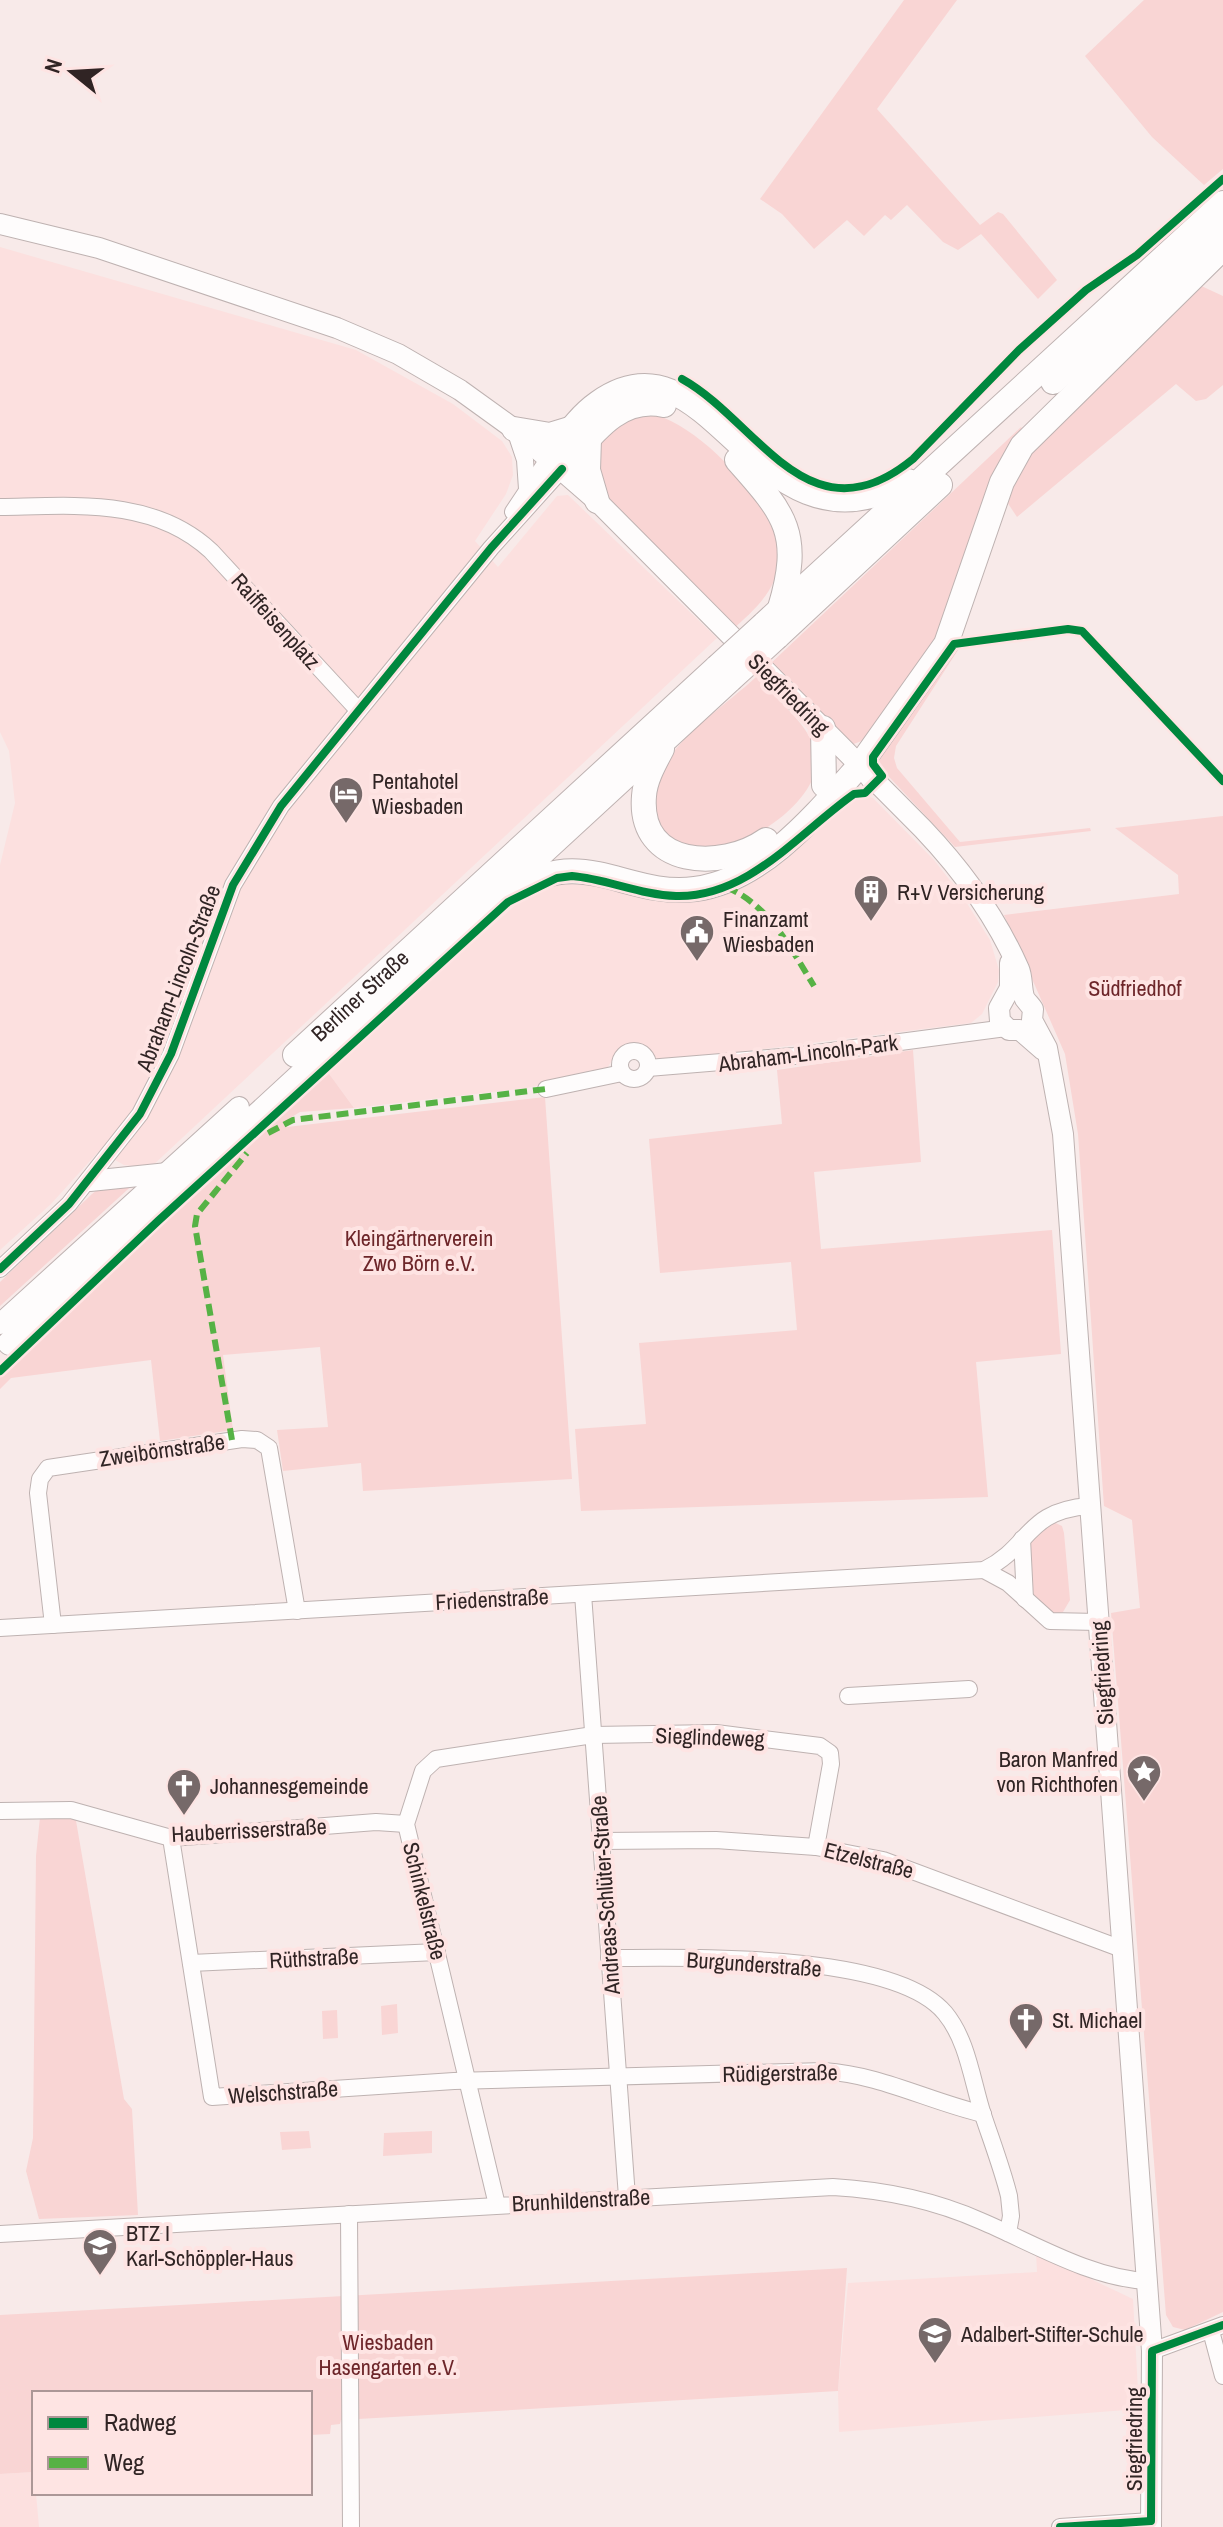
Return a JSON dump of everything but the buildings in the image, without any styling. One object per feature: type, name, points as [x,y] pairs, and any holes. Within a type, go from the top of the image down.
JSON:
[{"type":"highway","points":[[471,919],[668,736],[773,624],[938,464],[1223,203]]},
{"type":"highway","points":[[773,624],[1223,228]]},
{"type":"highway","points":[[873,779],[864,766],[865,758],[946,644],[1002,482],[1022,446],[1223,248]]},
{"type":"highway","points":[[556,464],[606,398],[628,389],[652,387],[688,398],[768,470],[790,486],[823,499],[854,501],[877,496],[938,464]]},
{"type":"highway","points":[[514,429],[550,435],[581,434],[636,404],[671,406],[704,427],[754,479],[786,525],[792,558],[773,624]]},
{"type":"highway","points":[[581,434],[597,501]]},
{"type":"highway","name":"Berliner Straße","points":[[239,1107],[724,674]]},
{"type":"highway","points":[[823,728],[824,785]]},
{"type":"highway","points":[[668,736],[646,784],[645,814],[662,843],[684,857],[706,861],[759,845],[799,815],[844,765],[873,779]]},
{"type":"highway","points":[[471,919],[526,883],[566,870],[596,872],[666,889],[694,889],[716,884],[784,845],[873,779]]},
{"type":"highway","name":"Berliner Straße","points":[[3,1343],[471,919]]},
{"type":"main road","name":"Siegfriedring","points":[[0,224],[99,248],[337,328],[411,361],[460,390],[514,429],[597,501],[954,861],[984,905],[1020,971],[1015,1014],[1043,1038],[1050,1059],[1063,1134],[1152,2351],[1151,2524]]},
{"type":"main road","name":"Berliner Straße","points":[[3,1343],[168,1173],[239,1107]]},
{"type":"main road","points":[[90,1181],[168,1173]]},
{"type":"street","points":[[514,429],[525,460],[527,489]]},
{"type":"street","name":"Abraham-Lincoln-Straße","points":[[491,548],[527,489],[556,464]]},
{"type":"street","name":"Abraham-Lincoln-Straße","points":[[0,1269],[90,1181],[122,1142],[162,1074],[221,912],[247,859],[281,806],[556,464]]},
{"type":"street","name":"Raiffeisenplatz","points":[[0,507],[118,508],[159,520],[192,535],[211,551],[358,710]]},
{"type":"street","name":"Abraham-Lincoln-Park","points":[[648,1068],[644,1055],[631,1051],[620,1060],[622,1073],[629,1079],[639,1079],[648,1068],[794,1056],[967,1034],[1015,1014]]},
{"type":"street","name":"Abraham-Lincoln-Park","points":[[546,1089],[622,1073]]},
{"type":"street","name":"Zweibörnstraße","points":[[53,1625],[38,1493],[40,1479],[48,1468],[242,1439],[257,1440],[269,1448],[297,1611]]},
{"type":"street","points":[[984,1570],[1001,1560],[1049,1514],[1089,1506]]},
{"type":"street","points":[[1022,1539],[1025,1599]]},
{"type":"street","points":[[984,1570],[1008,1583],[1050,1621],[1098,1622]]},
{"type":"street","name":"Friedenstraße","points":[[0,1628],[984,1570]]},
{"type":"street","name":"Andreas-Schlüter-Straße","points":[[583,1594],[627,2197]]},
{"type":"street","points":[[848,1696],[969,1689]]},
{"type":"street","name":"Sieglindeweg","points":[[593,1735],[716,1733],[825,1749],[831,1764],[816,1847]]},
{"type":"street","name":"Schinkelstraße","points":[[497,2205],[406,1824],[423,1771],[431,1761],[593,1735]]},
{"type":"street","name":"Hauberrisserstraße","points":[[0,1811],[71,1810],[171,1838],[376,1822],[406,1824]]},
{"type":"street","name":"Welschstraße","points":[[171,1838],[212,2097],[618,2077]]},
{"type":"street","name":"Etzelstraße","points":[[601,1841],[716,1840],[816,1847],[883,1860],[1122,1949]]},
{"type":"street","name":"Rüthstraße","points":[[191,1963],[437,1952]]},
{"type":"street","name":"Burgunderstraße","points":[[609,1958],[713,1958],[805,1964],[905,1987],[942,2010],[955,2028],[1009,2196],[1008,2233]]},
{"type":"street","name":"Rüdigerstraße","points":[[618,2077],[811,2071],[857,2073],[983,2114]]},
{"type":"street","name":"Brunhildenstraße","points":[[0,2234],[788,2187],[850,2188],[925,2201],[1098,2271],[1147,2281]]},
{"type":"street","points":[[349,2214],[351,2527]]},
{"type":"street","points":[[1152,2351],[1217,2328],[1223,2376]]},
{"type":"street","points":[[1060,2527],[1151,2524]]},
{"type":"shaded area","points":[[0,247],[356,350],[453,404],[502,441],[512,457],[513,475],[506,494],[475,541],[498,567],[557,496],[568,495],[717,638],[150,1168],[124,1165],[99,1151],[51,1204],[0,1250],[0,865],[15,803],[9,751],[0,732]]},
{"type":"shaded area","points":[[861,794],[873,798],[934,860],[963,897],[990,940],[999,970],[998,982],[982,1014],[971,1023],[668,1061],[659,1060],[645,1048],[631,1044],[620,1049],[605,1071],[527,1088],[354,1108],[327,1071],[521,900],[543,887],[579,881],[668,900],[721,897],[749,884]]},
{"type":"shaded area","name":"Adalbert-Stifter-Schule","points":[[1036,2253],[1133,2299],[1139,2409],[839,2432],[838,2391],[848,2283],[1037,2272]]},
{"type":"shaded area","points":[[32,2472],[32,2495],[36,2495],[39,2527],[0,2527],[0,2474]]},
{"type":"green space","points":[[904,0],[957,0],[877,109],[980,225],[998,212],[1003,214],[1057,280],[1038,299],[981,234],[958,250],[943,242],[907,205],[891,220],[885,215],[864,236],[847,220],[814,249],[782,214],[760,199]]},
{"type":"green space","points":[[1144,0],[1223,0],[1223,169],[1204,185],[1152,137],[1085,56]]},
{"type":"green space","points":[[1197,284],[1223,296],[1223,385],[1206,399],[1196,401],[1176,384],[1017,517],[1001,493],[1009,476]]},
{"type":"green space","points":[[651,414],[691,433],[734,471],[767,517],[776,540],[779,560],[774,581],[763,600],[732,630],[607,499],[599,483],[597,447],[619,420]]},
{"type":"green space","points":[[1021,427],[1025,433],[940,641],[864,740],[851,745],[768,666]]},
{"type":"green space","points":[[958,650],[896,746],[894,758],[897,768],[960,842],[1090,828],[1091,831],[955,847],[876,763],[952,652]]},
{"type":"green space","points":[[756,677],[807,732],[816,753],[814,776],[800,799],[777,820],[750,837],[721,848],[693,849],[671,840],[655,806],[661,771],[691,732]]},
{"type":"green space","name":"Südfriedhof","points":[[1223,816],[1223,2312],[1185,2330],[1173,2327],[1166,2315],[1111,1613],[1140,1608],[1132,1520],[1104,1506],[1078,1134],[1065,1054],[1004,915],[1179,894],[1178,875],[1115,828]]},
{"type":"green space","points":[[913,1050],[921,1162],[814,1172],[821,1249],[1052,1230],[1061,1354],[976,1362],[988,1497],[581,1511],[575,1429],[646,1424],[639,1343],[797,1330],[791,1262],[660,1273],[649,1139],[782,1124],[777,1070]]},
{"type":"green space","name":"Kleingärtnerverein Zwo Börn e.V.","points":[[327,1071],[354,1108],[300,1112],[290,1118],[287,1127],[545,1097],[572,1479],[363,1491],[361,1463],[283,1471],[277,1430],[328,1427],[320,1347],[223,1355],[233,1430],[160,1441],[151,1360],[11,1378],[0,1389],[0,1375],[23,1351]]},
{"type":"green space","points":[[138,1180],[0,1306],[0,1282],[92,1194],[100,1188]]},
{"type":"green space","points":[[1051,1521],[1062,1526],[1064,1533],[1070,1600],[1063,1612],[1051,1615],[1034,1599],[1029,1555],[1031,1535]]},
{"type":"green space","points":[[75,1815],[124,2099],[132,2109],[138,2215],[39,2219],[26,2171],[33,2138],[36,1856],[40,1817]]},
{"type":"green space","points":[[397,2004],[398,2033],[382,2035],[381,2006]]},
{"type":"green space","points":[[337,2010],[338,2038],[323,2039],[322,2011]]},
{"type":"green space","points":[[309,2131],[311,2148],[282,2150],[280,2132]]},
{"type":"green space","points":[[432,2131],[432,2153],[383,2156],[384,2133]]},
{"type":"green space","name":"Wiesbaden Hasengarten e.V.","points":[[847,2268],[838,2391],[341,2420],[340,2424],[331,2425],[330,2434],[312,2435],[312,2391],[32,2391],[32,2472],[0,2474],[0,2315]]},
{"type":"marked path","points":[[726,887],[755,905],[766,916],[787,942],[814,986]]},
{"type":"marked path","points":[[268,1133],[293,1120],[546,1089]]},
{"type":"marked path","points":[[232,1440],[195,1226],[197,1214],[247,1153]]},
{"type":"cycle path","points":[[682,379],[709,398],[787,467],[814,482],[844,488],[876,482],[913,459],[1019,350],[1086,290],[1137,255],[1223,179]]},
{"type":"cycle path","points":[[0,1269],[69,1204],[140,1114],[171,1054],[233,885],[281,806],[491,548],[562,469]]},
{"type":"cycle path","points":[[0,1371],[158,1221],[508,902],[557,878],[572,876],[676,896],[702,894],[750,875],[854,794],[865,793],[882,776],[873,764],[873,757],[954,644],[1068,629],[1082,631],[1223,781]]},
{"type":"cycle path","points":[[1060,2527],[1151,2521],[1152,2351],[1223,2325]]},
{"type":"place","name":"Pentahotel Wiesbaden","points":[[346,825]]},
{"type":"place","name":"R+V Versicherung","points":[[871,923]]},
{"type":"place","name":"Finanzamt Wiesbaden","points":[[697,963]]},
{"type":"place","name":"Baron Manfred von Richthofen","points":[[1144,1803]]},
{"type":"place","name":"Johannesgemeinde","points":[[184,1817]]},
{"type":"place","name":"St. Michael","points":[[1026,2051]]},
{"type":"place","name":"BTZ I Karl-Schöppler-Haus","points":[[100,2277]]},
{"type":"place","name":"Adalbert-Stifter-Schule","points":[[935,2365]]}]
